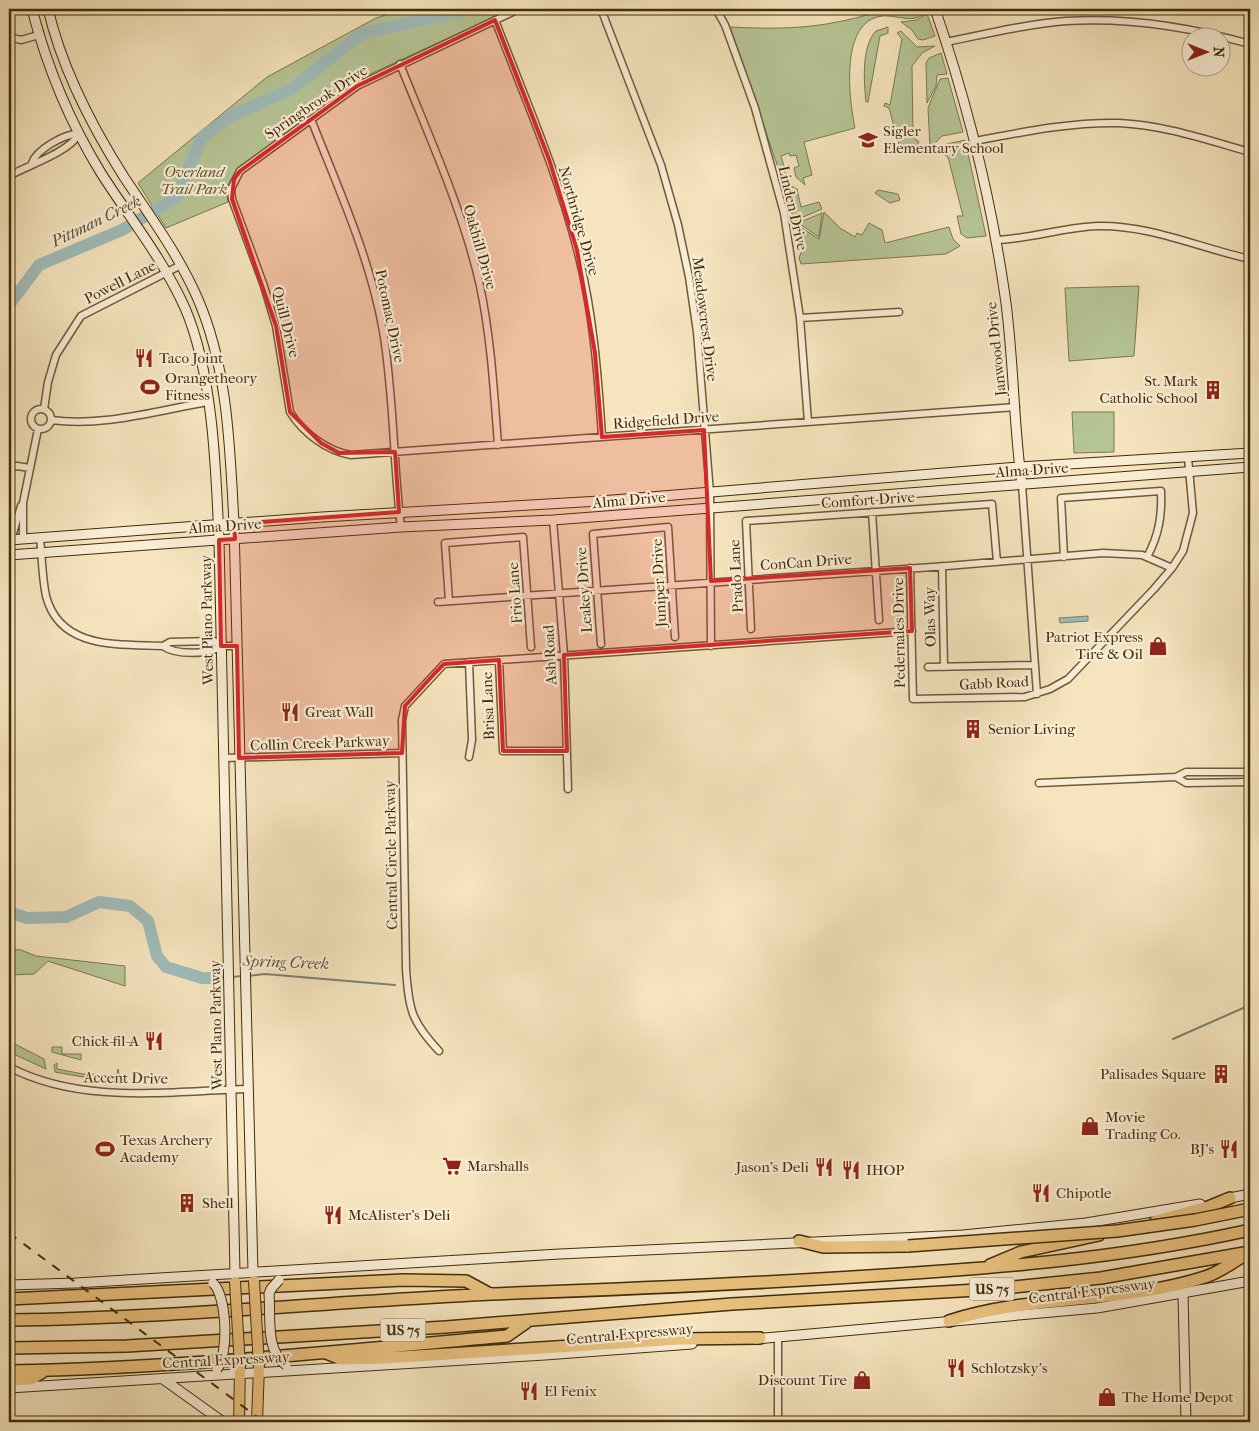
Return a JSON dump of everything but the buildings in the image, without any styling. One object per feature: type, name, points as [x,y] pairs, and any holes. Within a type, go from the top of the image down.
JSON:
[{"type":"highway","points":[[979,1270],[1020,1252],[1065,1244],[1179,1216],[1230,1198]]},
{"type":"highway","points":[[799,1241],[823,1247],[908,1246],[1118,1231],[1195,1220],[1250,1209]]},
{"type":"highway","name":"US 75","points":[[9,1320],[116,1317],[492,1294],[668,1288],[979,1270],[1120,1254],[1250,1230]]},
{"type":"highway","points":[[948,1322],[980,1311],[1127,1292],[1206,1277],[1250,1253]]},
{"type":"highway","name":"Central Expressway","points":[[9,1348],[127,1346],[528,1321],[732,1304],[1048,1284],[1152,1270],[1250,1253]]},
{"type":"highway","points":[[9,1299],[403,1280],[466,1281],[492,1294]]},
{"type":"highway","points":[[9,1371],[325,1352],[507,1336],[528,1321]]},
{"type":"highway","points":[[325,1352],[341,1360],[680,1339],[760,1338]]},
{"type":"highway","points":[[9,1380],[31,1379],[46,1370]]},
{"type":"main road","name":"West Plano Parkway","points":[[32,9],[48,66],[79,134],[180,298],[190,323],[199,356],[207,402],[219,540],[235,1278]]},
{"type":"main road","name":"West Plano Parkway","points":[[48,9],[68,72],[81,100],[111,156],[181,265],[197,296],[211,336],[224,400],[235,539],[253,1277]]},
{"type":"main road","name":"Janwood Drive","points":[[935,9],[975,142],[996,240],[1005,297],[1022,485]]},
{"type":"main road","points":[[207,402],[224,400]]},
{"type":"main road","name":"Alma Drive","points":[[10,540],[399,512],[710,493],[1020,467],[1250,453]]},
{"type":"main road","name":"Alma Drive","points":[[9,555],[401,527],[554,520],[1250,467]]},
{"type":"main road","points":[[9,555],[23,539]]},
{"type":"main road","points":[[228,934],[244,933]]},
{"type":"main road","points":[[9,1285],[192,1276],[235,1278],[294,1270],[799,1241],[1011,1231],[1138,1215],[1250,1194]]},
{"type":"main road","points":[[294,1270],[274,1284],[269,1294],[272,1344],[274,1353],[286,1365],[302,1371]]},
{"type":"main road","points":[[192,1276],[213,1283],[221,1294],[225,1352],[214,1372]]},
{"type":"main road","points":[[253,1277],[259,1369],[257,1422]]},
{"type":"main road","points":[[235,1278],[240,1370],[239,1422]]},
{"type":"main road","name":"Central Expressway","points":[[9,1388],[162,1378],[240,1370],[302,1371],[545,1356],[778,1337],[1097,1308],[1250,1282]]},
{"type":"main road","points":[[1184,1294],[1186,1422]]},
{"type":"main road","points":[[162,1378],[223,1422]]},
{"type":"street","name":"Springbrook Drive","points":[[232,199],[231,189],[240,171],[357,86],[519,9]]},
{"type":"street","name":"Meadowcrest Drive","points":[[602,9],[658,157],[678,225],[697,332],[710,493],[711,646]]},
{"type":"street","name":"Linden Drive","points":[[716,9],[725,25],[755,108],[784,213],[800,318],[808,422]]},
{"type":"street","name":"Northridge Drive","points":[[495,20],[549,159],[577,250],[588,300],[594,344],[602,437]]},
{"type":"street","points":[[946,42],[1025,26],[1065,21],[1104,20],[1184,27],[1250,44]]},
{"type":"street","points":[[9,37],[21,40],[39,35]]},
{"type":"street","name":"Oakhill Drive","points":[[400,64],[457,208],[480,286],[492,367],[498,445]]},
{"type":"street","name":"Potomac Drive","points":[[311,119],[356,234],[371,280],[382,330],[389,376],[401,527]]},
{"type":"street","points":[[975,142],[1049,127],[1086,123],[1120,123],[1182,133],[1250,152]]},
{"type":"street","points":[[9,176],[32,163],[44,160],[75,142],[79,134]]},
{"type":"street","name":"Quill Drive","points":[[232,199],[264,286],[276,326],[290,412],[295,420],[321,443]]},
{"type":"street","points":[[996,240],[1070,228],[1124,228],[1153,232],[1250,259]]},
{"type":"street","name":"Powell Lane","points":[[44,409],[48,382],[56,355],[81,316],[181,265]]},
{"type":"street","points":[[800,318],[899,312]]},
{"type":"street","points":[[51,420],[66,422],[119,419],[207,402]]},
{"type":"street","name":"Ridgefield Drive","points":[[321,443],[339,453],[351,455],[1016,407]]},
{"type":"street","points":[[44,409],[49,413],[51,420],[47,428],[38,429],[32,424],[31,418],[37,410],[44,409]]},
{"type":"street","points":[[23,539],[23,503],[38,429]]},
{"type":"street","points":[[1172,568],[1184,551],[1193,513],[1188,458]]},
{"type":"street","points":[[9,467],[30,468]]},
{"type":"street","name":"Janwood Drive","points":[[1022,485],[1037,694]]},
{"type":"street","points":[[1064,556],[1061,498],[1161,491],[1162,517],[1156,540],[1147,557]]},
{"type":"street","points":[[10,540],[17,514],[23,503]]},
{"type":"street","name":"Comfort Drive","points":[[746,521],[992,504],[997,562]]},
{"type":"street","points":[[872,512],[879,620]]},
{"type":"street","name":"Ash Road","points":[[554,520],[564,655],[568,789]]},
{"type":"street","name":"Prado Lane","points":[[746,521],[751,629]]},
{"type":"street","name":"Juniper Drive","points":[[593,534],[668,527],[675,637]]},
{"type":"street","name":"Leakey Drive","points":[[593,534],[601,644]]},
{"type":"street","name":"Frio Lane","points":[[449,601],[444,543],[524,537],[531,646]]},
{"type":"street","points":[[40,538],[46,596],[52,612],[60,625],[83,638],[104,643],[164,646],[170,642],[214,641],[221,646]]},
{"type":"street","name":"ConCan Drive","points":[[438,602],[1103,553],[1147,557],[1172,568]]},
{"type":"street","name":"Olas Way","points":[[942,566],[944,666]]},
{"type":"street","name":"Pedernales Drive","points":[[910,568],[913,699]]},
{"type":"street","name":"Gabb Road","points":[[913,699],[1025,696],[1037,694],[1068,679],[1172,568]]},
{"type":"street","points":[[469,757],[472,740],[469,662],[912,631]]},
{"type":"street","points":[[164,646],[170,652],[214,651],[221,646],[237,646]]},
{"type":"street","name":"Brisa Lane","points":[[499,660],[502,751],[567,751]]},
{"type":"street","name":"Central Circle Parkway","points":[[439,1052],[420,1031],[412,1015],[408,997],[405,955],[402,720],[405,706],[444,664],[469,662]]},
{"type":"street","points":[[928,667],[1035,666]]},
{"type":"street","name":"Collin Creek Parkway","points":[[224,758],[402,753]]},
{"type":"street","points":[[1039,783],[1176,777],[1186,772],[1250,772]]},
{"type":"street","points":[[1176,777],[1186,782],[1250,782]]},
{"type":"street","name":"Accent Drive","points":[[9,1066],[50,1085],[80,1090],[112,1092],[248,1089]]},
{"type":"street","points":[[778,1337],[778,1422]]},
{"type":"highlighted area","points":[[495,20],[549,159],[577,250],[595,353],[602,437],[704,430],[711,581],[910,568],[912,631],[564,655],[567,751],[503,751],[499,660],[444,664],[405,706],[402,753],[239,758],[237,646],[221,646],[219,540],[235,539],[234,524],[399,512],[395,452],[339,453],[321,443],[290,412],[276,326],[232,199],[234,179],[240,171],[357,86]]},
{"type":"green space","name":"Overland Trail Park","points":[[405,9],[511,9],[355,81],[309,114],[269,149],[235,172],[226,190],[228,202],[166,228],[138,183],[267,77],[376,18]]},
{"type":"green space","points":[[887,9],[926,9],[927,11],[917,18],[883,16],[869,21],[859,31],[853,46],[850,63],[851,99],[855,128],[804,142],[812,175],[803,178],[805,185],[796,177],[794,168],[799,166],[796,155],[790,156],[789,153],[781,156],[786,173],[781,176],[730,27],[791,28],[827,24]]},
{"type":"green space","points":[[927,14],[935,36],[923,40],[918,39],[912,30],[901,22],[917,20]]},
{"type":"green space","points":[[888,27],[888,33],[880,36],[868,102],[866,102],[865,65],[868,46],[876,31]]},
{"type":"green space","points":[[901,31],[917,47],[935,46],[922,53],[912,66],[913,137],[919,142],[916,147],[901,151],[889,108],[884,106],[885,103],[890,105],[902,39],[897,33]]},
{"type":"green space","points":[[941,53],[947,74],[937,75],[936,86],[927,103],[926,63],[929,58]]},
{"type":"green space","points":[[948,78],[963,132],[942,136],[930,148],[928,108],[940,79]]},
{"type":"green space","points":[[965,140],[986,236],[967,238],[961,234],[957,216],[963,216],[948,157],[940,152],[947,144]]},
{"type":"green space","points":[[789,185],[797,189],[801,207],[819,202],[822,209],[794,221],[785,190],[785,186]]},
{"type":"green space","points":[[878,190],[898,194],[900,200],[890,203],[875,193]]},
{"type":"green space","points":[[824,212],[840,228],[855,237],[857,233],[862,235],[869,223],[882,230],[885,243],[949,227],[953,239],[960,246],[946,254],[801,264],[799,258],[802,250],[797,225],[819,239]]},
{"type":"green space","points":[[822,213],[819,237],[798,223]]},
{"type":"green space","points":[[1139,286],[1134,356],[1069,361],[1065,288]]},
{"type":"green space","points":[[1072,412],[1114,412],[1114,452],[1074,453]]},
{"type":"green space","points":[[9,949],[21,950],[36,956],[125,966],[125,986],[48,961],[34,974],[9,975]]},
{"type":"green space","points":[[9,1041],[44,1059],[46,1069],[9,1052]]},
{"type":"green space","points":[[52,1047],[62,1047],[62,1054],[81,1054],[81,1060],[52,1052]]},
{"type":"green space","points":[[57,1063],[57,1069],[83,1074],[117,1075],[118,1069],[120,1078],[83,1077],[55,1072],[54,1065]]},
{"type":"water","points":[[1088,616],[1088,621],[1060,623],[1059,618]]},
{"type":"waterway","name":"Pittman Creek","points":[[9,305],[39,265],[122,230],[176,198],[202,137],[231,116],[290,90],[361,34],[469,9]]},
{"type":"waterway","name":"Spring Creek","points":[[9,912],[27,918],[66,917],[99,902],[130,906],[148,921],[157,956],[166,967],[202,978],[216,978]]},
{"type":"waterway","name":"Spring Creek","points":[[248,976],[265,974],[395,985]]},
{"type":"waterway","name":"Spring Creek","points":[[231,977],[243,976]]},
{"type":"waterway","name":"Spring Creek","points":[[216,978],[226,977]]},
{"type":"waterway","name":"Spring Creek","points":[[1173,1039],[1250,1005]]},
{"type":"railway","points":[[9,1233],[264,1422]]},
{"type":"place","name":"Sigler Elementary School","points":[[868,140]]},
{"type":"place","name":"Taco Joint","points":[[144,358]]},
{"type":"place","name":"Orangetheory Fitness","points":[[150,387]]},
{"type":"place","name":"St. Mark Catholic School","points":[[1213,390]]},
{"type":"place","name":"Patriot Express Tire & Oil","points":[[1158,646]]},
{"type":"place","name":"Great Wall","points":[[290,712]]},
{"type":"place","name":"Senior Living","points":[[973,729]]},
{"type":"place","name":"Chick-fil-A","points":[[154,1041]]},
{"type":"place","name":"Palisades Square","points":[[1221,1074]]},
{"type":"place","name":"Movie Trading Co.","points":[[1090,1126]]},
{"type":"place","name":"Texas Archery Academy","points":[[105,1149]]},
{"type":"place","name":"BJ's","points":[[1229,1149]]},
{"type":"place","name":"Marshalls","points":[[452,1166]]},
{"type":"place","name":"Jason's Deli","points":[[824,1167]]},
{"type":"place","name":"IHOP","points":[[851,1170]]},
{"type":"place","name":"Chipotle","points":[[1041,1193]]},
{"type":"place","name":"Shell","points":[[187,1203]]},
{"type":"place","name":"McAlister's Deli","points":[[333,1215]]},
{"type":"place","name":"Schlotzsky's","points":[[956,1368]]},
{"type":"place","name":"Discount Tire","points":[[862,1380]]},
{"type":"place","name":"El Fenix","points":[[529,1391]]},
{"type":"place","name":"The Home Depot","points":[[1107,1397]]}]
